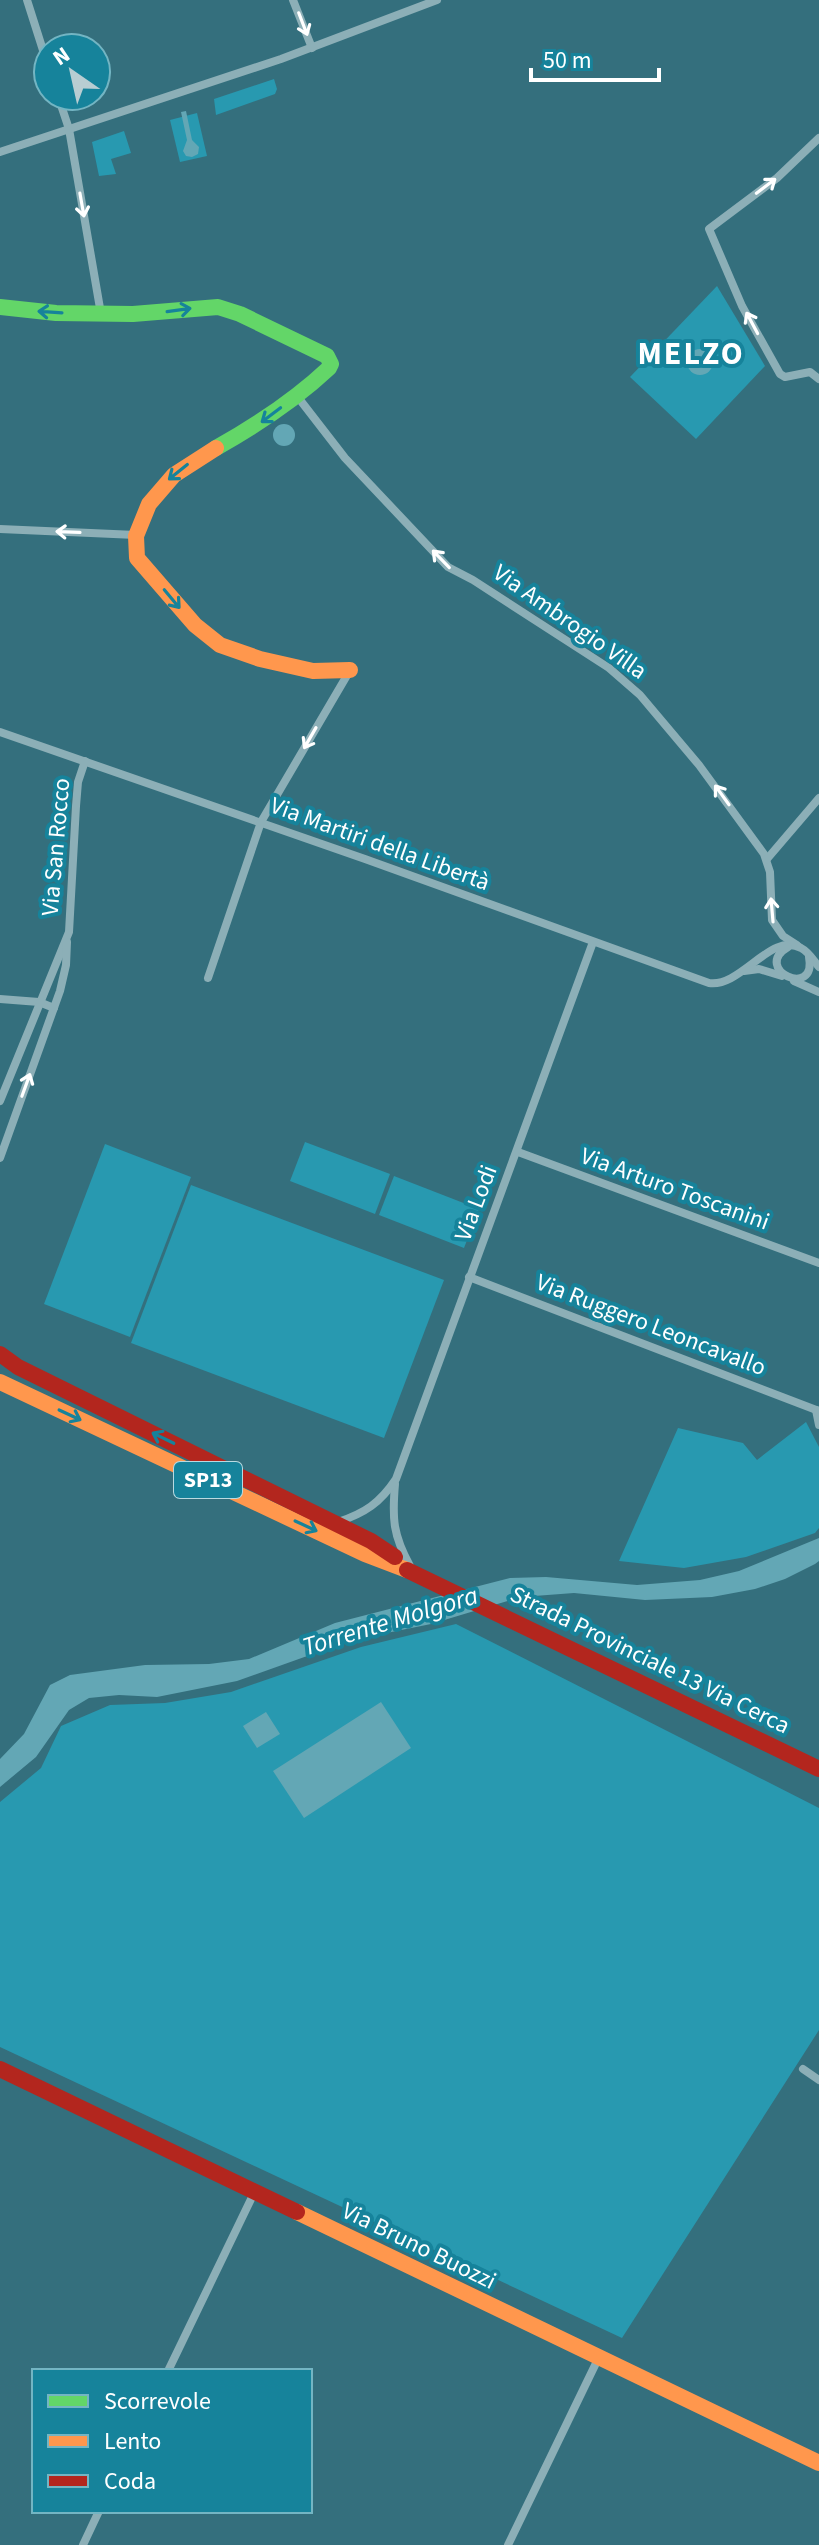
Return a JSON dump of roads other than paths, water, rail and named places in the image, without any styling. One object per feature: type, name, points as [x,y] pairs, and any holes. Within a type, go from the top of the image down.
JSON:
[{"type":"street","points":[[27,0],[37,32]]},
{"type":"street","points":[[293,0],[312,48]]},
{"type":"street","points":[[0,152],[312,48],[412,5],[437,0]]},
{"type":"street","points":[[63,112],[69,129],[101,314]]},
{"type":"street","points":[[819,138],[777,178],[709,229],[727,273],[778,372],[785,377],[810,372],[819,379]]},
{"type":"street","points":[[0,307],[101,314],[211,307],[226,309],[324,353],[331,364],[326,372],[244,432],[197,458],[168,480],[146,509],[134,548],[137,558],[195,625],[220,645],[304,669],[327,672],[350,670]]},
{"type":"street","name":"Via Ambrogio Villa","points":[[296,395],[345,458],[448,567],[598,661],[635,690],[699,765],[767,859],[772,920],[783,936],[804,950],[819,967]]},
{"type":"street","points":[[0,529],[136,535]]},
{"type":"street","points":[[208,978],[261,822],[350,670]]},
{"type":"street","name":"Via Martiri della Libertà","points":[[0,732],[709,983],[722,983],[743,971]]},
{"type":"street","name":"Via San Rocco","points":[[0,1101],[71,921],[78,782],[85,761]]},
{"type":"street","points":[[767,859],[819,798]]},
{"type":"street","name":"Via San Rocco","points":[[0,1158],[54,1008],[65,970],[67,937]]},
{"type":"street","name":"Via Lodi","points":[[333,1523],[373,1507],[383,1499],[396,1479],[593,942]]},
{"type":"street","points":[[743,971],[778,947],[790,945],[804,950],[811,963],[807,973],[797,979],[787,978],[779,970],[779,957],[789,947],[804,950]]},
{"type":"street","points":[[743,971],[765,970],[819,992]]},
{"type":"street","points":[[0,999],[39,1002],[54,1008]]},
{"type":"street","name":"Via Arturo Toscanini","points":[[518,1152],[819,1263]]},
{"type":"street","name":"Via Ruggero Leoncavallo","points":[[469,1277],[817,1410]]},
{"type":"street","name":"Strada Provinciale 13 Via Cerca","points":[[0,1354],[18,1367],[371,1541],[417,1573]]},
{"type":"street","name":"Strada Provinciale 13 Via Cerca","points":[[0,1382],[365,1554],[417,1573],[819,1769]]},
{"type":"street","points":[[817,1410],[819,1425]]},
{"type":"street","name":"Via Lodi","points":[[396,1479],[394,1526],[400,1548],[417,1573]]},
{"type":"street","name":"Via Bruno Buozzi","points":[[0,2069],[819,2463]]},
{"type":"street","points":[[803,2069],[819,2080]]},
{"type":"street","points":[[169,2369],[254,2193]]},
{"type":"street","points":[[508,2545],[598,2359]]},
{"type":"street","points":[[83,2545],[98,2513]]},
{"type":"water","points":[[186,111],[192,140],[199,147],[198,154],[192,157],[186,156],[183,151],[187,140],[181,112]]},
{"type":"water","points":[[700,349],[709,353],[713,362],[709,371],[700,375],[691,371],[687,362],[691,353]]},
{"type":"water","points":[[280,424],[288,424],[295,435],[288,446],[280,446],[273,439],[273,431]]},
{"type":"water","name":"Torrente Molgora","points":[[819,1538],[819,1561],[785,1579],[755,1589],[712,1597],[645,1600],[574,1593],[521,1597],[431,1624],[352,1640],[237,1681],[157,1697],[119,1695],[89,1698],[69,1710],[36,1757],[0,1787],[0,1759],[24,1734],[50,1685],[70,1675],[145,1665],[209,1664],[249,1659],[335,1623],[510,1578],[546,1577],[637,1585],[700,1580],[739,1571]]},
{"type":"water","points":[[381,1702],[411,1748],[304,1818],[273,1771]]},
{"type":"water","points":[[266,1712],[280,1734],[257,1748],[243,1726]]},
{"type":"district","name":"MELZO","points":[[691,354]]}]
